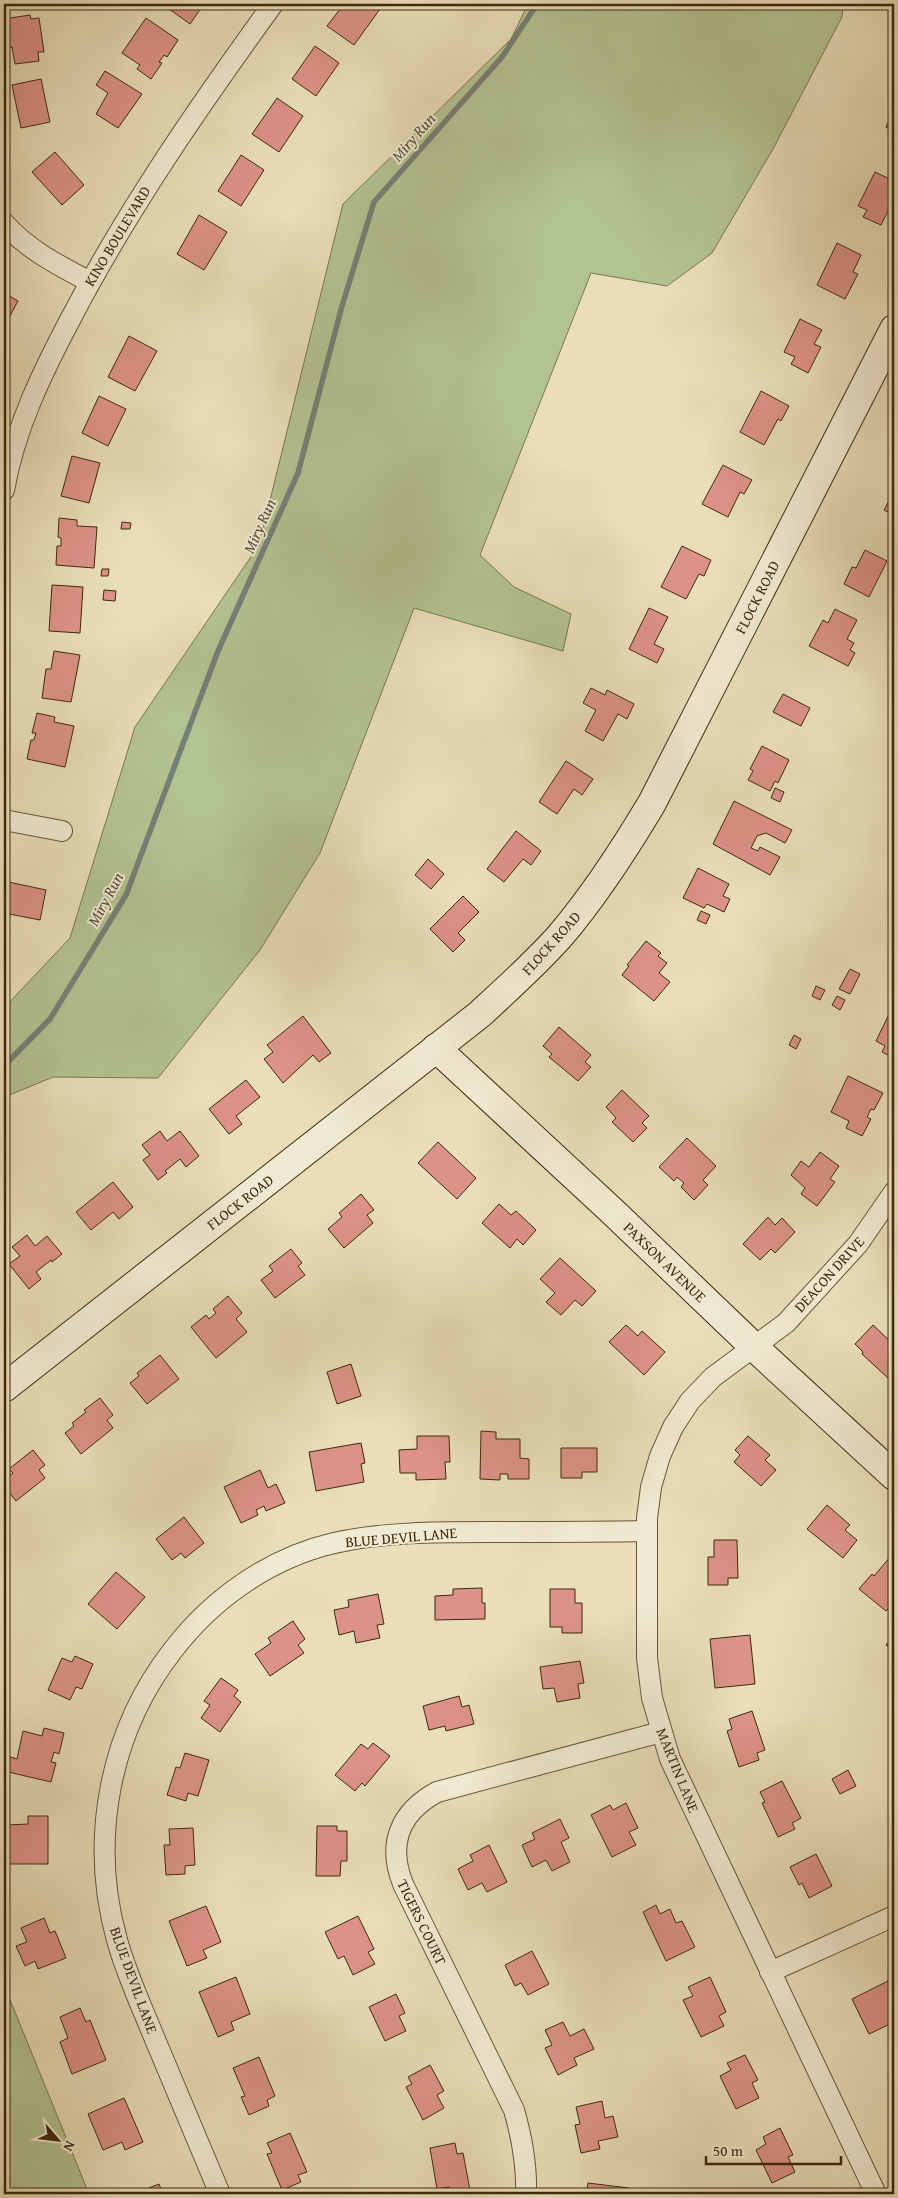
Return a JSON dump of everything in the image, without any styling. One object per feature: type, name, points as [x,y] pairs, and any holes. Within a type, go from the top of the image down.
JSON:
[{"type":"main road","name":"FLOCK ROAD","points":[[4,1388],[480,1014],[526,972],[566,928],[620,856],[652,803],[894,329]]},
{"type":"main road","name":"PAXSON AVENUE","points":[[436,1048],[894,1476]]},
{"type":"street","name":"KINO BOULEVARD","points":[[4,490],[21,424],[41,375],[90,282],[142,193],[201,104],[273,4]]},
{"type":"street","points":[[4,223],[18,239],[38,254],[90,282]]},
{"type":"street","points":[[4,820],[62,831]]},
{"type":"street","name":"DEACON DRIVE","points":[[754,1347],[786,1323],[852,1251],[894,1192]]},
{"type":"street","name":"MARTIN LANE","points":[[754,1347],[713,1377],[690,1400],[673,1427],[660,1456],[651,1487],[646,1531],[648,1658],[652,1698],[661,1732],[678,1778],[876,2194]]},
{"type":"street","name":"BLUE DEVIL LANE","points":[[220,2194],[123,1959],[108,1906],[104,1872],[104,1838],[107,1808],[115,1764],[139,1701],[160,1666],[186,1632],[210,1608],[238,1586],[276,1564],[333,1543],[367,1537],[447,1532],[646,1531]]},
{"type":"street","name":"TIGERS COURT","points":[[526,2194],[526,2166],[522,2138],[514,2110],[403,1884],[398,1872],[396,1857],[397,1841],[402,1825],[411,1810],[424,1799],[437,1792],[661,1732]]},
{"type":"street","points":[[770,1972],[894,1916]]},
{"type":"green space","points":[[528,4],[843,4],[842,17],[773,149],[712,253],[667,286],[591,273],[480,555],[514,587],[571,614],[563,651],[414,608],[320,853],[260,950],[158,1078],[53,1077],[7,1096],[4,1100],[4,1008],[70,938],[135,727],[259,545],[343,204],[511,39]]},
{"type":"green space","points":[[4,1985],[89,2194],[4,2194]]},
{"type":"building","points":[[167,4],[204,4],[190,24],[165,6]]},
{"type":"building","points":[[344,4],[372,4],[380,9],[354,45],[327,26]]},
{"type":"building","points":[[30,15],[31,19],[39,18],[44,52],[38,52],[39,61],[15,64],[12,47],[5,49],[4,19]]},
{"type":"building","points":[[146,18],[178,40],[167,57],[164,55],[159,62],[162,63],[151,79],[137,69],[140,65],[122,53]]},
{"type":"building","points":[[315,46],[339,63],[316,96],[292,79]]},
{"type":"building","points":[[105,71],[142,94],[118,128],[96,114],[108,93],[96,85]]},
{"type":"building","points":[[41,79],[50,122],[21,128],[12,85]]},
{"type":"building","points":[[277,98],[303,116],[279,152],[252,134]]},
{"type":"building","points":[[894,110],[894,131],[886,127]]},
{"type":"building","points":[[55,152],[84,185],[62,205],[32,172]]},
{"type":"building","points":[[241,155],[264,170],[241,206],[218,191]]},
{"type":"building","points":[[875,172],[894,181],[889,196],[894,199],[881,225],[863,217],[867,210],[858,206]]},
{"type":"building","points":[[199,215],[227,232],[204,270],[177,254]]},
{"type":"building","points":[[837,243],[861,255],[853,272],[858,274],[845,299],[817,285]]},
{"type":"building","points":[[4,293],[18,301],[4,327]]},
{"type":"building","points":[[800,319],[822,330],[814,344],[821,347],[808,373],[791,364],[795,357],[784,352]]},
{"type":"building","points":[[129,336],[157,351],[135,391],[108,377]]},
{"type":"building","points":[[761,391],[789,406],[781,421],[778,419],[764,445],[740,432]]},
{"type":"building","points":[[99,396],[126,409],[108,446],[82,433]]},
{"type":"building","points":[[72,456],[100,463],[89,503],[61,496]]},
{"type":"building","points":[[723,465],[752,480],[744,494],[740,492],[728,517],[702,504]]},
{"type":"building","points":[[894,481],[894,515],[884,510],[892,495],[888,493]]},
{"type":"building","points":[[59,518],[77,520],[77,526],[97,527],[94,568],[56,565],[57,546],[61,546],[61,538],[58,537]]},
{"type":"building","points":[[122,522],[131,523],[130,529],[121,529]]},
{"type":"building","points":[[682,546],[711,560],[704,576],[699,574],[686,599],[661,587]]},
{"type":"building","points":[[865,550],[887,561],[869,597],[844,584],[852,567],[856,568]]},
{"type":"building","points":[[102,569],[109,569],[108,576],[101,576]]},
{"type":"building","points":[[52,585],[83,587],[80,633],[49,631]]},
{"type":"building","points":[[104,590],[116,591],[115,601],[103,600]]},
{"type":"building","points":[[649,608],[668,617],[654,644],[664,649],[657,663],[629,649]]},
{"type":"building","points":[[835,609],[857,620],[847,639],[854,643],[850,650],[855,653],[848,666],[809,646],[823,620],[828,623]]},
{"type":"building","points":[[54,651],[80,655],[71,702],[42,698],[46,669],[51,669]]},
{"type":"building","points":[[591,688],[605,695],[607,690],[634,704],[627,719],[618,714],[603,741],[585,731],[596,710],[583,703]]},
{"type":"building","points":[[783,694],[810,708],[801,726],[773,712]]},
{"type":"building","points":[[37,713],[55,717],[54,722],[74,726],[65,767],[27,759],[31,740],[34,740],[36,733],[32,733]]},
{"type":"building","points":[[762,746],[789,760],[778,783],[775,781],[770,791],[748,780],[753,771],[750,769]]},
{"type":"building","points":[[566,761],[593,779],[582,795],[574,789],[557,814],[539,802]]},
{"type":"building","points":[[775,788],[784,792],[780,802],[771,798]]},
{"type":"building","points":[[734,801],[792,830],[785,843],[766,833],[757,836],[751,848],[758,851],[760,847],[780,857],[770,875],[713,844]]},
{"type":"building","points":[[516,831],[541,851],[531,865],[523,859],[504,882],[487,869]]},
{"type":"building","points":[[428,859],[444,874],[431,889],[415,875]]},
{"type":"building","points":[[698,868],[729,884],[723,896],[730,899],[724,912],[707,904],[704,908],[683,898]]},
{"type":"building","points":[[4,881],[46,890],[40,920],[4,913]]},
{"type":"building","points":[[463,896],[479,912],[458,933],[465,940],[453,952],[430,929]]},
{"type":"building","points":[[701,911],[710,915],[706,924],[697,920]]},
{"type":"building","points":[[646,941],[661,953],[658,956],[667,963],[659,973],[670,982],[654,1001],[622,975],[629,966],[627,965]]},
{"type":"building","points":[[850,969],[860,974],[850,994],[839,989]]},
{"type":"building","points":[[816,986],[825,990],[820,1000],[812,996]]},
{"type":"building","points":[[837,996],[845,1000],[840,1010],[832,1005]]},
{"type":"building","points":[[892,1008],[894,1009],[894,1058],[882,1052],[885,1046],[876,1041]]},
{"type":"building","points":[[303,1016],[331,1053],[319,1062],[313,1055],[283,1083],[264,1059],[273,1052],[267,1045]]},
{"type":"building","points":[[559,1027],[591,1055],[585,1062],[591,1067],[578,1081],[549,1057],[552,1054],[543,1046]]},
{"type":"building","points":[[794,1035],[801,1039],[796,1049],[789,1045]]},
{"type":"building","points":[[848,1076],[883,1093],[874,1110],[871,1109],[867,1117],[871,1119],[862,1136],[846,1128],[849,1121],[831,1112]]},
{"type":"building","points":[[246,1080],[260,1097],[236,1116],[242,1124],[229,1134],[209,1109]]},
{"type":"building","points":[[622,1090],[649,1116],[642,1123],[647,1128],[633,1142],[612,1122],[616,1118],[606,1107]]},
{"type":"building","points":[[160,1131],[167,1141],[180,1131],[199,1156],[186,1167],[180,1159],[165,1171],[167,1173],[158,1180],[143,1160],[150,1155],[142,1145]]},
{"type":"building","points":[[687,1138],[716,1166],[703,1180],[708,1185],[694,1200],[681,1187],[684,1183],[677,1177],[674,1181],[659,1167]]},
{"type":"building","points":[[438,1142],[476,1178],[457,1199],[418,1163]]},
{"type":"building","points":[[820,1152],[839,1166],[830,1179],[835,1182],[817,1206],[801,1194],[805,1188],[791,1175],[801,1161],[809,1167]]},
{"type":"building","points":[[113,1182],[133,1207],[119,1219],[113,1212],[91,1230],[76,1212]]},
{"type":"building","points":[[361,1194],[374,1210],[367,1215],[373,1223],[344,1248],[328,1229],[342,1217],[339,1213]]},
{"type":"building","points":[[499,1204],[511,1215],[516,1211],[536,1230],[523,1245],[517,1239],[510,1248],[482,1223]]},
{"type":"building","points":[[768,1217],[775,1225],[782,1218],[795,1232],[775,1253],[771,1249],[760,1260],[743,1244]]},
{"type":"building","points":[[27,1235],[35,1246],[47,1236],[62,1254],[36,1272],[41,1279],[29,1289],[9,1264],[20,1256],[12,1247]]},
{"type":"building","points":[[291,1249],[302,1263],[298,1266],[305,1275],[275,1298],[261,1280],[273,1271],[269,1266]]},
{"type":"building","points":[[560,1258],[596,1291],[582,1306],[575,1300],[561,1315],[546,1302],[555,1293],[540,1279]]},
{"type":"building","points":[[228,1296],[242,1313],[236,1319],[247,1332],[216,1358],[191,1327],[206,1315],[209,1319],[216,1313],[213,1309]]},
{"type":"building","points":[[626,1325],[638,1336],[642,1331],[665,1352],[644,1375],[609,1342]]},
{"type":"building","points":[[873,1325],[894,1345],[894,1375],[890,1380],[862,1354],[863,1352],[855,1344]]},
{"type":"building","points":[[160,1355],[179,1379],[147,1404],[130,1383],[139,1376],[137,1373]]},
{"type":"building","points":[[351,1364],[361,1396],[337,1404],[327,1372]]},
{"type":"building","points":[[100,1398],[113,1415],[107,1420],[113,1428],[81,1454],[65,1433],[74,1426],[72,1423],[86,1412],[84,1410]]},
{"type":"building","points":[[481,1431],[496,1432],[496,1439],[520,1439],[520,1458],[529,1459],[529,1479],[508,1479],[508,1474],[500,1474],[500,1480],[480,1479]]},
{"type":"building","points":[[417,1436],[449,1436],[450,1462],[445,1462],[446,1479],[416,1480],[416,1473],[400,1473],[399,1450],[417,1449]]},
{"type":"building","points":[[748,1436],[770,1455],[765,1460],[776,1470],[761,1486],[734,1462],[740,1455],[735,1450]]},
{"type":"building","points":[[361,1443],[365,1463],[361,1464],[364,1482],[316,1491],[309,1452]]},
{"type":"building","points":[[561,1448],[597,1448],[597,1472],[582,1472],[582,1478],[561,1478]]},
{"type":"building","points":[[33,1450],[45,1465],[39,1470],[45,1478],[16,1501],[4,1486],[4,1480],[13,1473],[9,1469]]},
{"type":"building","points":[[260,1470],[268,1488],[276,1484],[285,1503],[266,1511],[264,1506],[256,1510],[258,1515],[241,1523],[224,1487]]},
{"type":"building","points":[[827,1505],[850,1525],[845,1530],[857,1540],[843,1558],[807,1529]]},
{"type":"building","points":[[184,1517],[204,1543],[185,1558],[181,1553],[172,1560],[156,1539]]},
{"type":"building","points":[[714,1540],[737,1540],[738,1578],[728,1578],[728,1585],[708,1585],[708,1557],[714,1557]]},
{"type":"building","points":[[891,1556],[894,1560],[894,1602],[886,1611],[859,1589],[872,1574],[874,1576]]},
{"type":"building","points":[[116,1572],[145,1597],[117,1629],[88,1604]]},
{"type":"building","points":[[482,1588],[482,1603],[485,1603],[485,1619],[435,1620],[435,1596],[453,1595],[453,1589]]},
{"type":"building","points":[[550,1589],[575,1589],[575,1603],[582,1603],[582,1633],[562,1633],[562,1627],[550,1627]]},
{"type":"building","points":[[378,1594],[384,1624],[377,1625],[380,1638],[356,1643],[354,1631],[339,1635],[334,1610],[349,1607],[348,1600]]},
{"type":"building","points":[[293,1621],[305,1639],[298,1645],[304,1653],[270,1676],[255,1654],[271,1643],[268,1638]]},
{"type":"building","points":[[750,1635],[755,1684],[715,1688],[710,1639]]},
{"type":"building","points":[[894,1635],[894,1651],[886,1645]]},
{"type":"building","points":[[75,1656],[93,1664],[82,1689],[76,1687],[70,1700],[48,1690],[62,1658],[72,1662]]},
{"type":"building","points":[[580,1661],[584,1683],[578,1684],[580,1698],[557,1702],[554,1688],[543,1689],[540,1667]]},
{"type":"building","points":[[221,1678],[238,1690],[234,1696],[241,1702],[220,1732],[201,1718],[210,1705],[204,1701]]},
{"type":"building","points":[[459,1696],[462,1707],[469,1705],[474,1724],[446,1731],[445,1726],[429,1730],[423,1706]]},
{"type":"building","points":[[752,1711],[765,1750],[757,1753],[759,1760],[739,1767],[727,1731],[732,1729],[729,1719]]},
{"type":"building","points":[[44,1728],[64,1733],[59,1754],[54,1752],[51,1762],[56,1763],[51,1782],[4,1771],[4,1755],[17,1759],[23,1731],[42,1736]]},
{"type":"building","points":[[373,1743],[390,1756],[365,1786],[362,1783],[355,1791],[335,1775],[361,1744],[368,1749]]},
{"type":"building","points":[[185,1753],[209,1760],[198,1796],[188,1793],[186,1801],[167,1795],[176,1767],[180,1768]]},
{"type":"building","points":[[848,1770],[856,1786],[840,1794],[832,1779]]},
{"type":"building","points":[[782,1781],[801,1818],[792,1823],[795,1829],[778,1837],[762,1803],[765,1802],[760,1792]]},
{"type":"building","points":[[626,1803],[638,1828],[629,1832],[636,1845],[612,1857],[591,1815],[610,1805],[613,1810]]},
{"type":"building","points":[[28,1816],[48,1816],[48,1864],[7,1864],[7,1825],[28,1824]]},
{"type":"building","points":[[560,1819],[569,1838],[561,1842],[570,1862],[552,1871],[546,1860],[532,1867],[522,1845],[535,1839],[532,1833]]},
{"type":"building","points":[[317,1826],[337,1826],[337,1831],[347,1831],[347,1861],[341,1861],[340,1876],[316,1876]]},
{"type":"building","points":[[193,1828],[195,1865],[185,1866],[185,1874],[166,1875],[164,1845],[170,1845],[169,1829]]},
{"type":"building","points":[[489,1845],[507,1882],[487,1892],[482,1883],[468,1890],[458,1869],[473,1861],[470,1855]]},
{"type":"building","points":[[816,1854],[832,1886],[809,1898],[802,1883],[799,1885],[790,1867]]},
{"type":"building","points":[[656,1905],[660,1914],[670,1909],[676,1923],[682,1921],[695,1947],[666,1961],[643,1912]]},
{"type":"building","points":[[206,1906],[221,1942],[203,1950],[207,1958],[187,1966],[169,1921]]},
{"type":"building","points":[[358,1916],[374,1949],[368,1952],[375,1964],[353,1975],[344,1956],[338,1959],[325,1932]]},
{"type":"building","points":[[44,1918],[50,1933],[55,1931],[66,1958],[38,1969],[35,1961],[25,1966],[16,1946],[27,1942],[21,1928]]},
{"type":"building","points":[[532,1951],[549,1984],[528,1995],[521,1983],[515,1986],[505,1965]]},
{"type":"building","points":[[236,1977],[250,2014],[231,2022],[234,2030],[218,2037],[199,1992]]},
{"type":"building","points":[[710,1977],[726,2012],[719,2016],[724,2026],[701,2037],[683,2000],[693,1996],[688,1987]]},
{"type":"building","points":[[894,1978],[894,2022],[869,2034],[852,1999]]},
{"type":"building","points":[[396,1994],[405,2013],[399,2016],[406,2031],[385,2041],[369,2007]]},
{"type":"building","points":[[80,2008],[86,2022],[90,2020],[106,2060],[72,2074],[60,2042],[68,2038],[60,2017]]},
{"type":"building","points":[[563,2022],[570,2036],[584,2029],[594,2049],[574,2058],[577,2065],[558,2075],[545,2048],[552,2045],[545,2030]]},
{"type":"building","points":[[745,2055],[758,2080],[752,2083],[759,2098],[736,2109],[720,2076],[731,2070],[727,2063]]},
{"type":"building","points":[[259,2057],[275,2096],[267,2100],[269,2106],[249,2115],[241,2097],[245,2096],[233,2068]]},
{"type":"building","points":[[430,2065],[444,2091],[437,2095],[444,2108],[423,2120],[406,2087],[412,2084],[408,2077]]},
{"type":"building","points":[[894,2075],[894,2090],[888,2078]]},
{"type":"building","points":[[124,2098],[143,2142],[125,2150],[122,2142],[103,2150],[88,2114]]},
{"type":"building","points":[[602,2101],[605,2118],[613,2116],[618,2137],[598,2141],[600,2149],[581,2153],[575,2125],[580,2124],[576,2107]]},
{"type":"building","points":[[780,2128],[793,2155],[788,2157],[795,2172],[772,2183],[756,2150],[766,2144],[763,2137]]},
{"type":"building","points":[[290,2133],[307,2172],[298,2175],[301,2182],[282,2190],[267,2154],[272,2153],[267,2143]]},
{"type":"building","points":[[455,2143],[457,2154],[463,2153],[470,2190],[450,2194],[449,2187],[437,2189],[430,2148]]},
{"type":"building","points":[[588,2183],[629,2188],[628,2194],[586,2194]]},
{"type":"building","points":[[159,2184],[163,2194],[142,2194],[141,2191]]},
{"type":"waterway","name":"Miry Run","points":[[4,1066],[50,1019],[126,895],[218,651],[298,473],[342,306],[374,202],[502,57],[537,4]]}]
